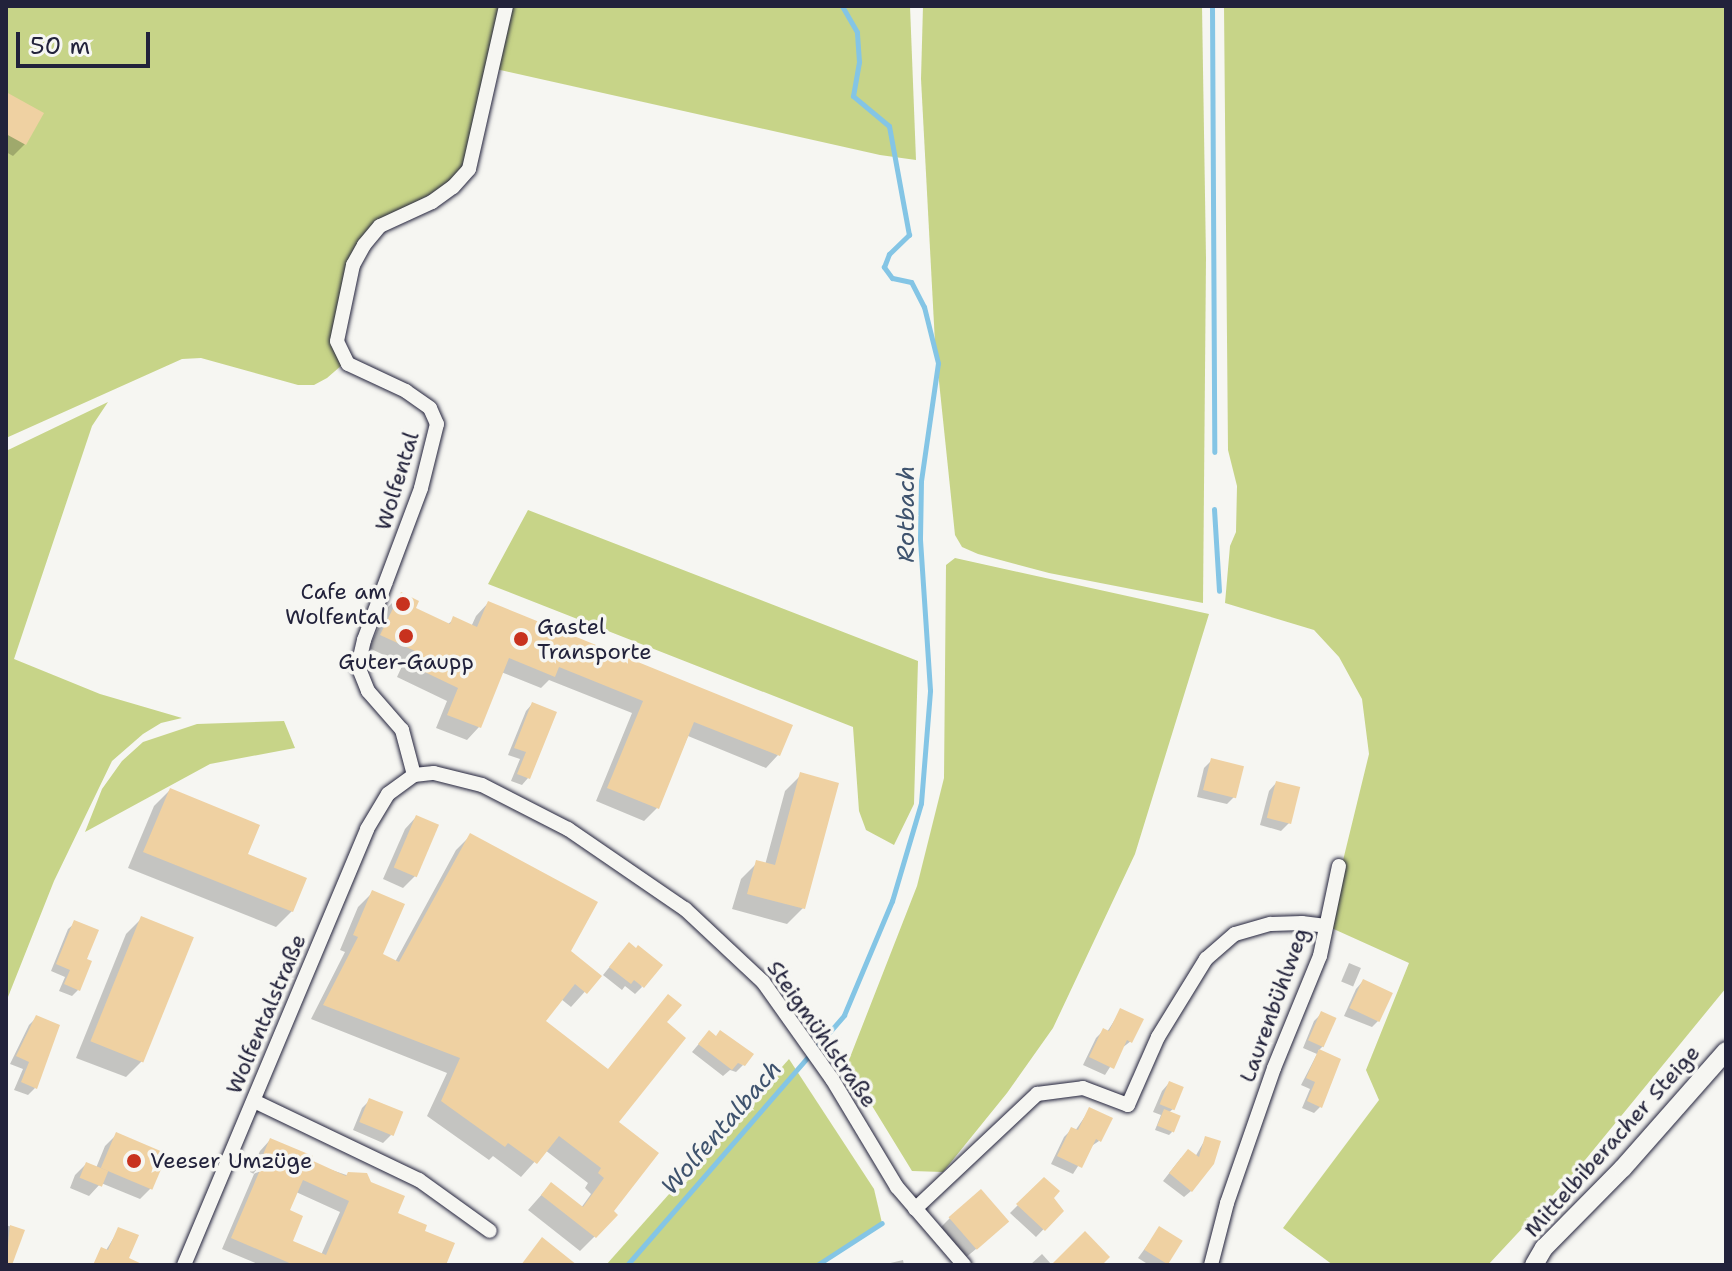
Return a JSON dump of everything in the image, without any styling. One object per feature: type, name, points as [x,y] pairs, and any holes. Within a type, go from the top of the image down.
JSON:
[{"type":"street","name":"Wolfental","points":[[414,775],[402,730],[368,691],[358,666],[364,640],[421,488],[437,424],[430,408],[406,391],[348,364],[337,341],[353,265],[364,245],[380,226],[432,202],[453,187],[469,169],[506,6]]},
{"type":"street","name":"Steigmühlstraße","points":[[414,775],[434,773],[482,785],[581,838],[685,909],[763,982],[832,1079],[897,1187],[964,1265]]},
{"type":"street","name":"Wolfentalstraße","points":[[184,1265],[367,829],[388,794],[414,775]]},
{"type":"street","points":[[1326,926],[1339,866]]},
{"type":"street","name":"Laurenbühlweg","points":[[915,1209],[1037,1094],[1083,1088],[1128,1105],[1158,1037],[1206,959],[1235,934],[1271,924],[1326,926],[1320,956],[1274,1068],[1227,1203],[1211,1265]]},
{"type":"street","name":"Mittelbiberacher Steige","points":[[1534,1265],[1544,1248],[1623,1168],[1726,1051]]},
{"type":"street","points":[[254,1101],[419,1180],[490,1231]]},
{"type":"green space","points":[[6,6],[500,6],[466,168],[451,183],[378,223],[348,266],[342,365],[314,385],[298,385],[201,358],[182,359],[6,438]]},
{"type":"green space","points":[[511,6],[910,6],[916,160],[880,155],[496,69]]},
{"type":"green space","points":[[923,6],[1202,6],[1206,258],[1203,603],[1049,573],[978,554],[962,547],[955,535],[935,343],[921,79]]},
{"type":"green space","points":[[1224,6],[1726,6],[1726,988],[1581,1165],[1488,1265],[1333,1265],[1283,1228],[1379,1100],[1366,1070],[1409,963],[1327,926],[1369,754],[1362,699],[1339,657],[1314,630],[1225,603],[1230,546],[1236,532],[1237,486],[1228,450]]},
{"type":"green space","points":[[108,402],[92,426],[14,659],[100,694],[182,718],[161,723],[143,734],[112,761],[54,881],[6,1002],[6,451]]},
{"type":"green space","points":[[528,510],[918,661],[914,804],[894,845],[866,830],[859,811],[853,727],[488,584]]},
{"type":"green space","points":[[955,558],[1209,614],[1135,854],[1053,1028],[1007,1093],[943,1172],[912,1171],[847,1065],[917,886],[944,778],[946,565]]},
{"type":"green space","points":[[284,721],[295,748],[210,764],[85,832],[102,789],[122,761],[143,742],[197,724]]},
{"type":"green space","points":[[789,1059],[874,1189],[882,1223],[817,1265],[606,1265]]},
{"type":"building","points":[[6,92],[44,113],[26,145],[6,134]]},
{"type":"building","points":[[401,592],[419,601],[416,608],[450,624],[453,616],[477,627],[488,601],[793,725],[780,756],[694,722],[659,809],[607,788],[643,701],[559,667],[555,677],[509,658],[481,728],[447,715],[458,688],[408,664],[415,651],[380,635]]},
{"type":"building","name":"Gastel Transporte","points":[[532,702],[557,712],[530,779],[517,774],[526,752],[514,748]]},
{"type":"building","points":[[1211,758],[1244,766],[1236,798],[1203,790]]},
{"type":"building","points":[[800,772],[839,783],[805,909],[747,894],[756,860],[775,865]]},
{"type":"building","points":[[1276,781],[1300,787],[1291,824],[1267,818]]},
{"type":"building","points":[[170,788],[260,825],[248,854],[307,878],[293,912],[143,852]]},
{"type":"building","points":[[416,815],[439,825],[417,877],[394,867]]},
{"type":"building","points":[[470,833],[598,902],[571,951],[602,976],[587,994],[575,984],[546,1021],[608,1069],[668,994],[682,1005],[667,1022],[686,1038],[619,1122],[659,1153],[614,1211],[618,1215],[596,1238],[541,1195],[551,1182],[583,1207],[604,1178],[598,1173],[601,1168],[559,1136],[537,1164],[508,1143],[505,1147],[441,1101],[460,1058],[323,1005],[358,937],[353,935],[372,890],[405,904],[383,954],[399,962]]},
{"type":"building","points":[[141,916],[194,937],[143,1063],[90,1041]]},
{"type":"building","points":[[74,920],[99,930],[87,959],[92,961],[80,991],[64,984],[70,970],[56,964]]},
{"type":"building","points":[[629,942],[636,948],[638,945],[663,965],[644,988],[634,980],[631,984],[609,967]]},
{"type":"building","points":[[1363,979],[1393,993],[1379,1022],[1349,1008]]},
{"type":"building","points":[[1120,1008],[1144,1019],[1132,1043],[1127,1040],[1114,1069],[1089,1057],[1103,1028],[1109,1031]]},
{"type":"building","points":[[1321,1011],[1337,1018],[1324,1047],[1308,1040]]},
{"type":"building","points":[[36,1015],[60,1025],[37,1089],[21,1082],[29,1062],[16,1056]]},
{"type":"building","points":[[709,1030],[716,1036],[720,1030],[754,1054],[745,1066],[738,1063],[732,1070],[698,1044]]},
{"type":"building","points":[[1319,1049],[1341,1059],[1322,1108],[1307,1101],[1315,1082],[1306,1078]]},
{"type":"building","points":[[1169,1081],[1184,1087],[1174,1110],[1160,1104]]},
{"type":"building","points":[[369,1098],[403,1112],[394,1136],[359,1122]]},
{"type":"building","points":[[1089,1107],[1113,1118],[1101,1142],[1096,1139],[1082,1168],[1057,1156],[1071,1127],[1078,1130]]},
{"type":"building","points":[[1164,1109],[1181,1116],[1174,1132],[1157,1126]]},
{"type":"building","name":"Veeser Umzüge","points":[[116,1132],[168,1154],[152,1190],[101,1168]]},
{"type":"building","points":[[1205,1136],[1221,1141],[1214,1164],[1192,1192],[1169,1173],[1188,1149],[1199,1157]]},
{"type":"building","points":[[270,1138],[313,1156],[311,1160],[346,1176],[348,1172],[367,1173],[371,1182],[405,1196],[398,1213],[427,1225],[425,1231],[455,1243],[446,1265],[294,1265],[231,1238],[263,1163],[260,1162]],"holes":[[[303,1180],[349,1201],[326,1255],[293,1241],[303,1216],[290,1210]]]},
{"type":"building","points":[[86,1162],[108,1171],[102,1187],[80,1178]]},
{"type":"building","points":[[1044,1177],[1060,1191],[1054,1198],[1064,1211],[1045,1231],[1016,1204]]},
{"type":"building","points":[[981,1189],[1009,1221],[977,1250],[949,1217]]},
{"type":"building","points":[[10,1225],[25,1230],[12,1265],[6,1265]]},
{"type":"building","points":[[1159,1226],[1183,1241],[1168,1265],[1144,1250]]},
{"type":"building","points":[[118,1227],[139,1235],[129,1258],[144,1265],[93,1265],[101,1247],[108,1250]]},
{"type":"building","points":[[1085,1231],[1110,1257],[1102,1265],[1051,1265]]},
{"type":"building","points":[[542,1237],[577,1265],[521,1265]]},
{"type":"waterway","name":"Rotbach","points":[[627,1265],[844,1015],[892,901],[921,803],[930,690],[920,538],[921,481],[938,363],[924,307],[911,282],[892,278],[884,267],[889,254],[909,235],[889,126],[853,96],[859,62],[857,32],[842,6]]},
{"type":"waterway","points":[[1212,6],[1214,452]]},
{"type":"waterway","points":[[1214,509],[1219,591]]},
{"type":"waterway","points":[[817,1265],[882,1223]]},
{"type":"place","name":"Cafe am Wolfental","points":[[403,604]]},
{"type":"place","name":"Guter-Gaupp","points":[[406,636]]},
{"type":"place","name":"Gastel Transporte","points":[[521,639]]},
{"type":"place","name":"Veeser Umzüge","points":[[134,1161]]},
{"type":"water label","name":"Wolfentalbach","points":[[722,1128]]}]
